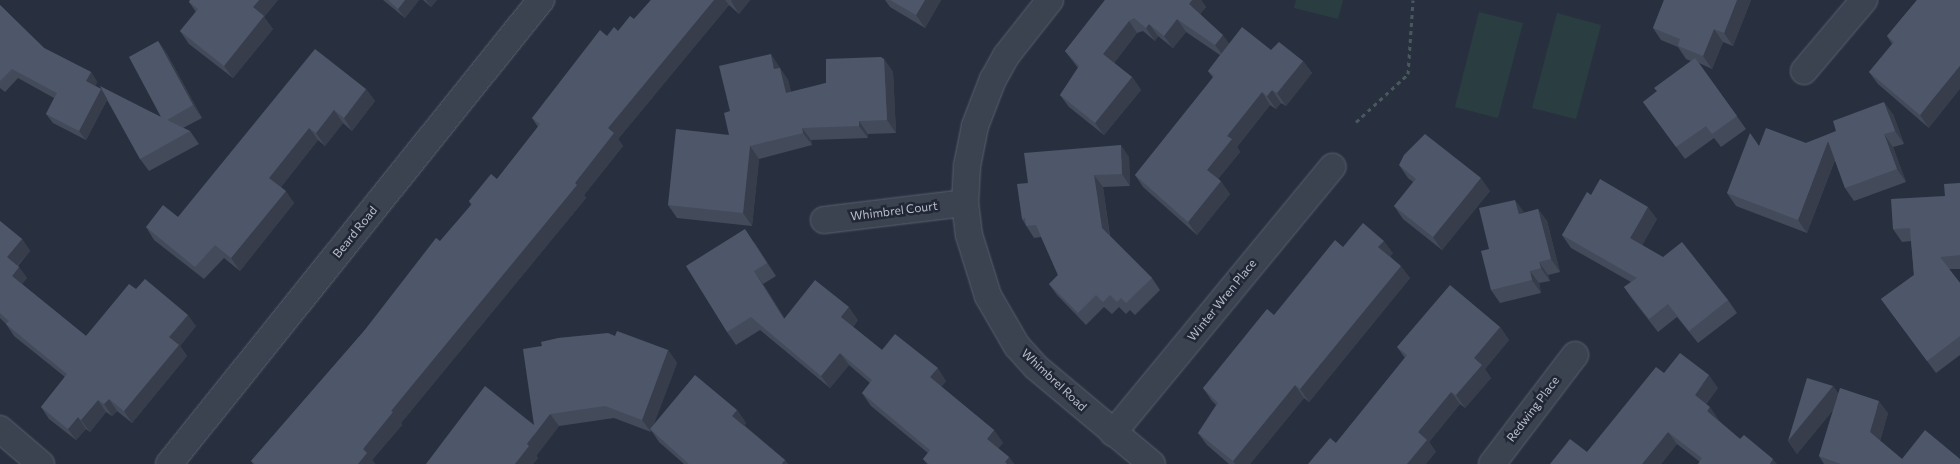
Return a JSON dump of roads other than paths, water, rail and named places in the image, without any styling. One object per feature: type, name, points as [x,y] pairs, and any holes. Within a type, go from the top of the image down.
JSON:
[{"type":"street","name":"Beard Road","points":[[169,464],[541,0]]},
{"type":"street","name":"Whimbrel Road","points":[[1050,0],[1006,56],[986,95],[970,145],[965,203],[977,267],[1002,322],[1016,346],[1113,433],[1152,464]]},
{"type":"street","points":[[1804,72],[1864,0]]},
{"type":"street","name":"Winter Wren Place","points":[[1113,433],[1332,167]]},
{"type":"street","name":"Whimbrel Court","points":[[824,220],[965,203]]},
{"type":"street","name":"Redwing Place","points":[[1492,464],[1575,355]]},
{"type":"street","points":[[0,429],[41,464]]}]
